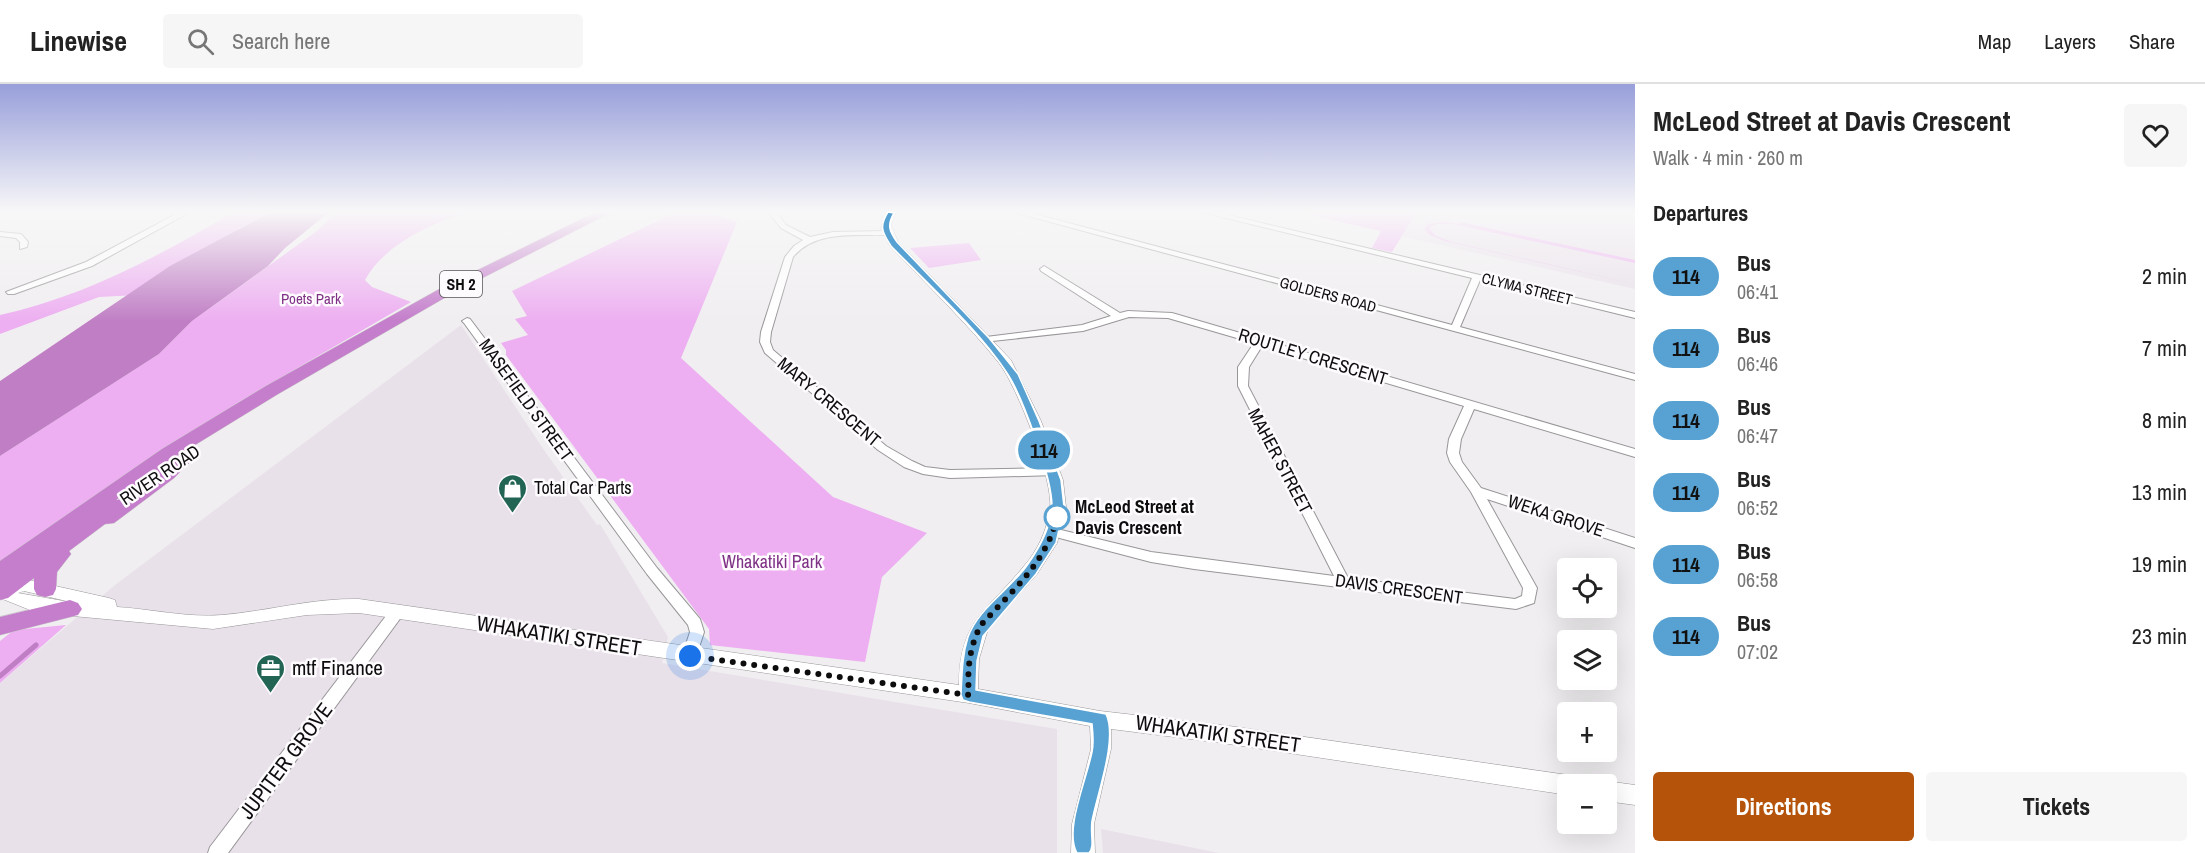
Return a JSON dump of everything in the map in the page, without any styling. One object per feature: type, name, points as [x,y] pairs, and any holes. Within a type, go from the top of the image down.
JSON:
[{"type":"highway","name":"RIVER ROAD","points":[[0,586],[15,570],[210,429],[272,390],[448,290],[531,249]]},
{"type":"highway","name":"RIVER ROAD","points":[[0,586],[322,363]]},
{"type":"highway","points":[[45,589],[46,570],[54,560],[181,461]]},
{"type":"highway","points":[[0,626],[70,609]]},
{"type":"street","points":[[11,292],[89,264],[117,249]]},
{"type":"street","name":"MARY CRESCENT","points":[[794,249],[789,257],[766,332],[766,346],[779,361],[882,448],[908,464],[923,470],[950,474],[1052,472]]},
{"type":"street","points":[[899,249],[986,340],[1013,374],[1034,421],[1052,472],[1058,507],[1053,532],[1041,556],[981,625],[976,635],[969,661],[969,695]]},
{"type":"street","name":"GOLDERS ROAD","points":[[1155,249],[1635,377]]},
{"type":"street","name":"CLYMA STREET","points":[[1360,249],[1635,315]]},
{"type":"street","points":[[1044,269],[1119,317]]},
{"type":"street","points":[[1455,329],[1477,277]]},
{"type":"street","name":"ROUTLEY CRESCENT","points":[[986,340],[1083,328],[1138,313],[1169,315],[1635,453]]},
{"type":"street","name":"MASEFIELD STREET","points":[[467,321],[652,571],[695,623],[697,632],[690,656]]},
{"type":"street","name":"MAHER STREET","points":[[1260,342],[1240,372],[1243,386],[1343,580]]},
{"type":"street","name":"DAVIS CRESCENT","points":[[1053,532],[1172,560],[1343,580],[1516,604],[1529,599],[1530,588],[1477,491],[1456,462],[1453,453],[1455,439],[1470,404]]},
{"type":"street","name":"WEKA GROVE","points":[[1477,491],[1635,543]]},
{"type":"street","name":"WHAKATIKI STREET","points":[[0,586],[24,585],[45,589],[156,616]]},
{"type":"street","name":"WHAKATIKI STREET","points":[[0,586],[8,597],[70,609],[189,621],[221,622],[334,605],[397,612],[969,695],[1100,718],[1557,783]]},
{"type":"street","name":"JUPITER GROVE","points":[[217,853],[397,612]]},
{"type":"street","points":[[1083,853],[1083,824],[1101,749],[1100,718]]},
{"type":"street","points":[[1617,793],[1635,795]]},
{"type":"shaded area","points":[[202,249],[284,249],[268,266],[192,321],[159,354],[0,456],[0,381],[170,266]]},
{"type":"shaded area","points":[[1458,249],[1635,249],[1635,289]]},
{"type":"shaded area","points":[[461,325],[544,450],[597,525],[600,524],[668,637],[662,663],[1057,729],[1057,853],[0,853],[0,683],[115,585]]},
{"type":"shaded area","points":[[1101,829],[1219,853],[1103,853]]},
{"type":"green space","points":[[169,249],[208,249],[137,295],[99,297],[0,334],[0,315],[61,298]]},
{"type":"green space","name":"Poets Park","points":[[292,249],[393,249],[373,268],[365,280],[372,287],[411,302],[239,402],[0,564],[0,456],[159,354],[192,321]]},
{"type":"green space","name":"Whakatiki Park","points":[[599,249],[726,249],[681,358],[833,497],[927,533],[882,577],[865,662],[710,645],[709,629],[506,355],[506,350],[501,343],[528,335],[515,319],[527,316],[512,291]]},
{"type":"green space","points":[[911,249],[973,249],[981,260],[929,268]]},
{"type":"green space","points":[[1376,249],[1394,249],[1392,252]]},
{"type":"green space","points":[[1480,249],[1482,249],[1635,284]]},
{"type":"green space","points":[[1569,249],[1584,249],[1635,260],[1635,263]]},
{"type":"green space","points":[[66,625],[0,683],[0,641],[14,630]]},
{"type":"waterway","points":[[0,676],[36,645]]},
{"type":"bus line","name":"114","points":[[899,249],[1006,363],[1020,387],[1055,480],[1057,519],[1049,543],[1031,570],[981,625],[972,646],[969,661],[969,695],[1100,718],[1101,749],[1087,800],[1083,824],[1083,853]]},
{"type":"place","name":"Total Car Parts","points":[[513,514]]},
{"type":"place","name":"McLeod Street at Davis Crescent","points":[[1057,517]]},
{"type":"place","name":"mtf Finance","points":[[271,694]]},
{"type":"route","points":[[690,656],[969,695],[969,661],[976,635],[981,625],[1041,556],[1049,543],[1057,517]]}]
